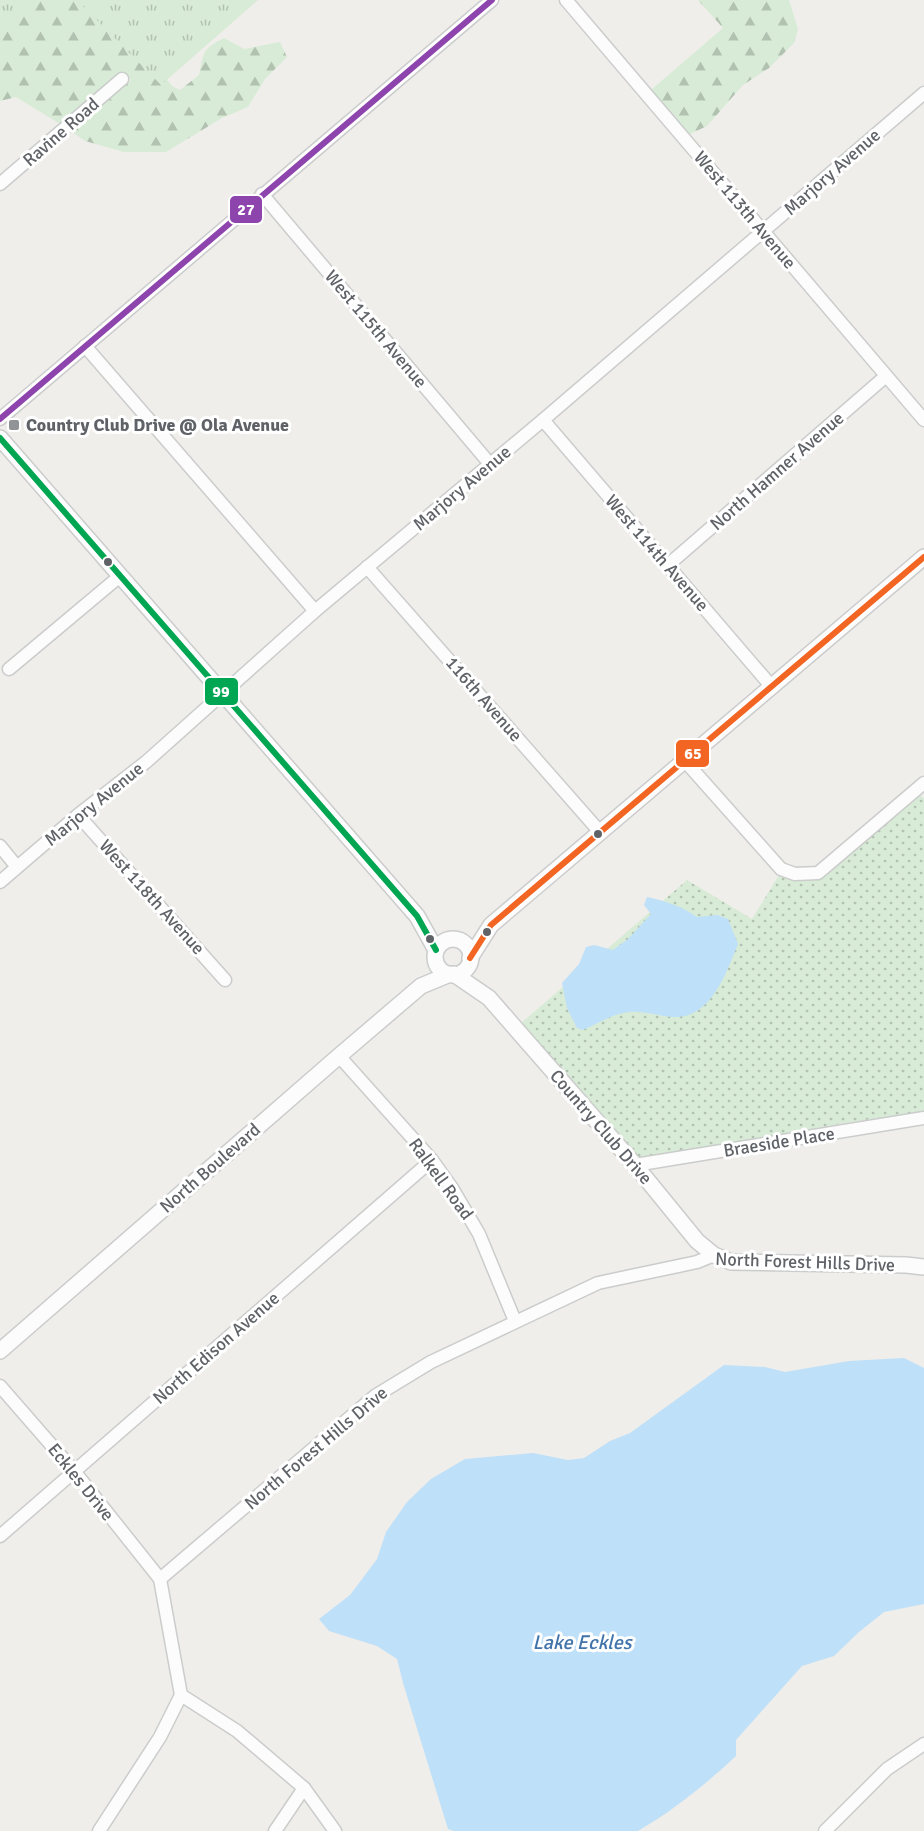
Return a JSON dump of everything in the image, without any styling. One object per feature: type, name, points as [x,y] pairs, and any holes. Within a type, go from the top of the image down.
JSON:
[{"type":"street","points":[[0,419],[492,0]]},
{"type":"street","name":"West 113th Avenue","points":[[566,0],[924,420]]},
{"type":"street","name":"Ravine Road","points":[[0,184],[122,79]]},
{"type":"street","name":"Marjory Avenue","points":[[0,882],[78,815],[146,762],[315,611],[543,420],[924,93]]},
{"type":"street","name":"West 115th Avenue","points":[[262,194],[490,464]]},
{"type":"street","points":[[86,346],[315,611]]},
{"type":"street","name":"North Hamner Avenue","points":[[668,565],[886,376]]},
{"type":"street","name":"West 114th Avenue","points":[[543,420],[772,687]]},
{"type":"street","points":[[0,438],[417,916],[436,954],[440,969],[452,974],[464,970],[492,925],[685,760],[922,564]]},
{"type":"street","name":"116th Avenue","points":[[367,567],[600,832]]},
{"type":"street","points":[[9,669],[120,576]]},
{"type":"street","points":[[685,760],[781,869],[795,874],[818,873],[924,783]]},
{"type":"street","name":"West 118th Avenue","points":[[78,815],[225,980]]},
{"type":"street","points":[[0,846],[17,867]]},
{"type":"street","points":[[417,916],[468,947],[470,960]]},
{"type":"street","points":[[436,954],[439,945],[492,925]]},
{"type":"street","name":"North Boulevard","points":[[421,986],[436,954]]},
{"type":"street","name":"Country Club Drive","points":[[470,960],[489,998],[635,1165],[697,1240],[714,1255]]},
{"type":"street","name":"North Boulevard","points":[[0,1351],[421,986],[452,974]]},
{"type":"street","name":"Country Club Drive","points":[[452,974],[489,998]]},
{"type":"street","name":"Ralkell Road","points":[[339,1056],[432,1160],[452,1188],[479,1234],[515,1321]]},
{"type":"street","name":"Braeside Place","points":[[635,1165],[924,1118]]},
{"type":"street","name":"North Edison Avenue","points":[[0,1536],[432,1160]]},
{"type":"street","name":"North Forest Hills Drive","points":[[160,1579],[375,1396],[431,1362],[598,1283],[697,1262],[714,1255],[732,1262],[924,1267]]},
{"type":"street","name":"Eckles Drive","points":[[0,1386],[74,1471],[160,1579]]},
{"type":"street","points":[[99,1831],[160,1737],[180,1695],[160,1579]]},
{"type":"street","points":[[180,1695],[237,1731],[304,1788],[335,1831]]},
{"type":"street","points":[[825,1831],[887,1769],[924,1744]]},
{"type":"street","points":[[275,1831],[304,1788]]},
{"type":"green space","points":[[0,0],[104,0],[172,86],[180,90],[199,75],[203,56],[208,48],[224,38],[244,49],[280,42],[287,57],[265,79],[248,107],[222,118],[166,152],[124,152],[85,141],[71,131],[131,80],[123,71],[60,124],[16,97],[0,101]]},
{"type":"green space","points":[[0,0],[29,0],[0,18]]},
{"type":"green space","points":[[77,0],[258,0],[161,85]]},
{"type":"green space","points":[[698,0],[789,0],[798,29],[794,43],[769,68],[743,85],[707,126],[690,134],[651,90],[723,28]]},
{"type":"green space","points":[[919,795],[924,798],[924,1111],[641,1159],[635,1156],[520,1024],[687,880],[752,919],[779,875],[802,881],[813,878],[862,844]]},
{"type":"water","points":[[647,897],[673,904],[697,917],[717,915],[728,919],[738,944],[722,981],[707,1003],[686,1016],[672,1017],[630,1012],[583,1030],[577,1028],[567,1008],[562,983],[579,964],[586,947],[594,945],[613,950],[628,939],[651,914],[644,905]]},
{"type":"water","name":"Lake Eckles","points":[[904,1358],[924,1368],[924,1604],[884,1612],[834,1656],[802,1666],[736,1740],[736,1756],[689,1796],[638,1831],[454,1831],[448,1829],[397,1659],[377,1646],[329,1631],[319,1619],[350,1595],[377,1559],[386,1532],[407,1502],[431,1479],[465,1459],[533,1453],[568,1460],[584,1458],[610,1441],[630,1433],[724,1365],[765,1367],[785,1372],[849,1361]]},
{"type":"transit line","name":"27","points":[[0,419],[492,0]]},
{"type":"transit line","name":"99","points":[[0,438],[417,916],[436,950]]},
{"type":"transit line","name":"65","points":[[470,958],[491,925],[924,557]]},
{"type":"place","name":"Country Club Drive @ Ola Avenue","points":[[14,425]]}]
